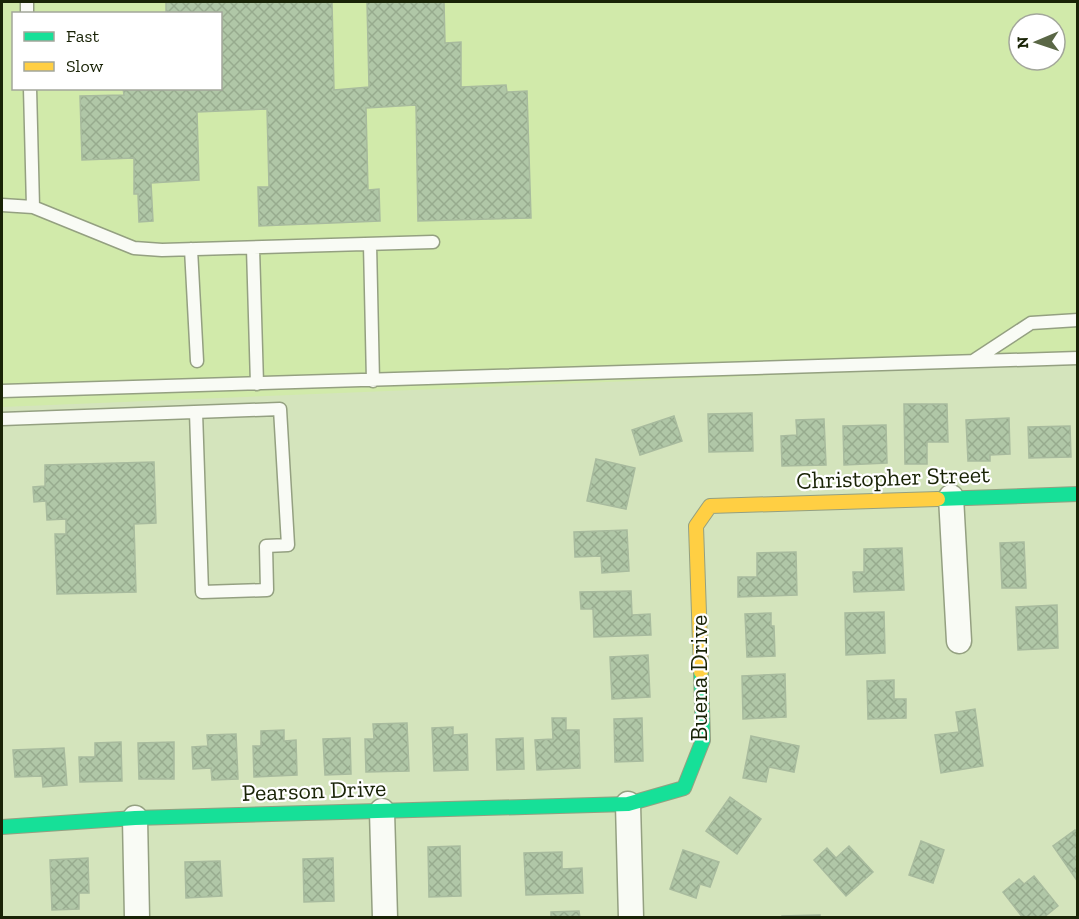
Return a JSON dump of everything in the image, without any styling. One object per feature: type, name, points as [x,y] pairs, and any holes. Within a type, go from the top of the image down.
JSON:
[{"type":"street","name":"Christopher Street","points":[[710,506],[1077,494]]},
{"type":"street","points":[[951,497],[959,641]]},
{"type":"street","name":"Buena Drive","points":[[628,804],[684,788],[703,740],[696,526],[710,506]]},
{"type":"street","points":[[628,804],[631,918]]},
{"type":"street","name":"Pearson Drive","points":[[2,827],[135,818],[628,804]]},
{"type":"street","points":[[382,811],[385,918]]},
{"type":"street","points":[[135,818],[137,918]]},
{"type":"lane","points":[[30,90],[33,207]]},
{"type":"lane","points":[[2,205],[33,207],[134,248],[162,250],[433,242]]},
{"type":"lane","points":[[370,244],[373,381]]},
{"type":"lane","points":[[253,248],[257,384]]},
{"type":"lane","points":[[191,249],[197,361]]},
{"type":"lane","points":[[973,361],[1031,323],[1077,320]]},
{"type":"lane","points":[[2,391],[1077,358]]},
{"type":"lane","points":[[2,419],[196,412],[280,410],[288,545],[266,546],[267,590],[202,592],[196,412]]},
{"type":"shaded area","points":[[2,2],[1077,2],[1077,364],[910,367],[849,372],[2,407]]},
{"type":"building","points":[[166,2],[332,2],[334,90],[369,87],[367,2],[444,2],[445,43],[461,42],[461,87],[506,85],[507,92],[527,91],[531,218],[418,221],[416,105],[366,108],[368,190],[379,189],[380,221],[259,226],[258,187],[269,187],[267,109],[197,112],[199,180],[151,183],[153,221],[139,222],[138,194],[134,194],[134,158],[82,160],[80,96],[124,95],[123,90],[222,90],[222,12],[166,12]]},
{"type":"building","points":[[904,404],[947,404],[948,442],[927,442],[927,464],[905,464]]},
{"type":"building","points":[[752,413],[753,451],[709,452],[708,414]]},
{"type":"building","points":[[674,416],[682,441],[640,455],[632,430]]},
{"type":"building","points":[[1009,418],[1010,454],[990,455],[990,461],[968,461],[966,420]]},
{"type":"building","points":[[824,419],[826,465],[782,466],[781,436],[797,435],[796,420]]},
{"type":"building","points":[[886,425],[887,463],[844,465],[843,426]]},
{"type":"building","points":[[1070,426],[1071,457],[1029,458],[1028,427]]},
{"type":"building","points":[[596,459],[635,468],[626,509],[587,501]]},
{"type":"building","points":[[154,462],[156,523],[134,524],[136,592],[57,594],[55,534],[66,534],[66,519],[47,520],[46,501],[34,502],[33,487],[45,486],[45,465]]},
{"type":"building","points":[[627,530],[629,571],[602,573],[601,556],[575,557],[574,532]]},
{"type":"building","points":[[1024,542],[1026,588],[1002,588],[1000,543]]},
{"type":"building","points":[[902,548],[904,590],[854,592],[853,572],[864,572],[864,549]]},
{"type":"building","points":[[796,552],[797,595],[738,597],[738,577],[757,577],[757,553]]},
{"type":"building","points":[[631,591],[632,615],[650,614],[651,635],[594,637],[593,609],[581,609],[580,592]]},
{"type":"building","points":[[1057,605],[1058,648],[1018,650],[1016,607]]},
{"type":"building","points":[[884,612],[885,653],[846,655],[845,613]]},
{"type":"building","points":[[771,613],[775,656],[747,657],[745,614]]},
{"type":"building","points":[[648,655],[650,697],[612,699],[610,657]]},
{"type":"building","points":[[785,674],[786,717],[743,719],[742,676]]},
{"type":"building","points":[[894,680],[894,699],[906,699],[906,718],[868,719],[867,681]]},
{"type":"building","points":[[975,709],[983,766],[941,773],[935,735],[959,732],[956,712]]},
{"type":"building","points":[[552,718],[566,718],[566,730],[579,730],[580,768],[537,770],[535,740],[553,739]]},
{"type":"building","points":[[642,718],[643,761],[615,762],[614,719]]},
{"type":"building","points":[[407,723],[409,771],[366,772],[365,739],[374,739],[373,724]]},
{"type":"building","points":[[453,727],[453,735],[467,734],[468,770],[434,771],[432,728]]},
{"type":"building","points":[[284,730],[284,741],[296,740],[297,775],[254,777],[253,746],[261,746],[261,731]]},
{"type":"building","points":[[236,734],[238,779],[212,780],[211,768],[193,769],[192,747],[208,746],[207,735]]},
{"type":"building","points":[[751,736],[799,746],[794,772],[769,767],[766,782],[743,778]]},
{"type":"building","points":[[350,738],[351,774],[325,775],[323,739]]},
{"type":"building","points":[[523,738],[524,769],[497,770],[496,739]]},
{"type":"building","points":[[121,742],[122,781],[80,782],[79,757],[95,757],[95,743]]},
{"type":"building","points":[[174,742],[174,779],[139,779],[138,743]]},
{"type":"building","points":[[64,748],[67,785],[43,787],[42,776],[15,777],[13,750]]},
{"type":"building","points":[[730,797],[761,819],[737,854],[706,831]]},
{"type":"building","points":[[1075,830],[1078,833],[1078,882],[1053,846]]},
{"type":"building","points":[[921,841],[944,850],[933,883],[909,875]]},
{"type":"building","points":[[460,846],[461,896],[429,897],[428,847]]},
{"type":"building","points":[[849,846],[873,872],[846,896],[814,860],[827,848],[836,858]]},
{"type":"building","points":[[683,850],[719,862],[710,887],[700,884],[696,898],[670,889]]},
{"type":"building","points":[[562,852],[562,869],[582,868],[583,893],[526,895],[524,853]]},
{"type":"building","points":[[88,858],[89,893],[79,893],[79,909],[52,910],[50,860]]},
{"type":"building","points":[[333,858],[334,901],[304,902],[303,859]]},
{"type":"building","points":[[220,861],[222,896],[186,898],[185,862]]},
{"type":"building","points":[[1034,876],[1058,906],[1043,918],[1023,918],[1003,892],[1019,879],[1024,884]]},
{"type":"building","points":[[579,911],[580,918],[551,918],[551,912]]},
{"type":"building","points":[[820,915],[820,918],[782,918],[782,916]]},
{"type":"traffic: fast","points":[[938,499],[1078,494]]},
{"type":"traffic: fast","points":[[2,827],[135,818],[628,804],[684,788],[703,740],[701,672]]},
{"type":"traffic: slow","points":[[701,672],[696,526],[710,506],[938,499]]}]
